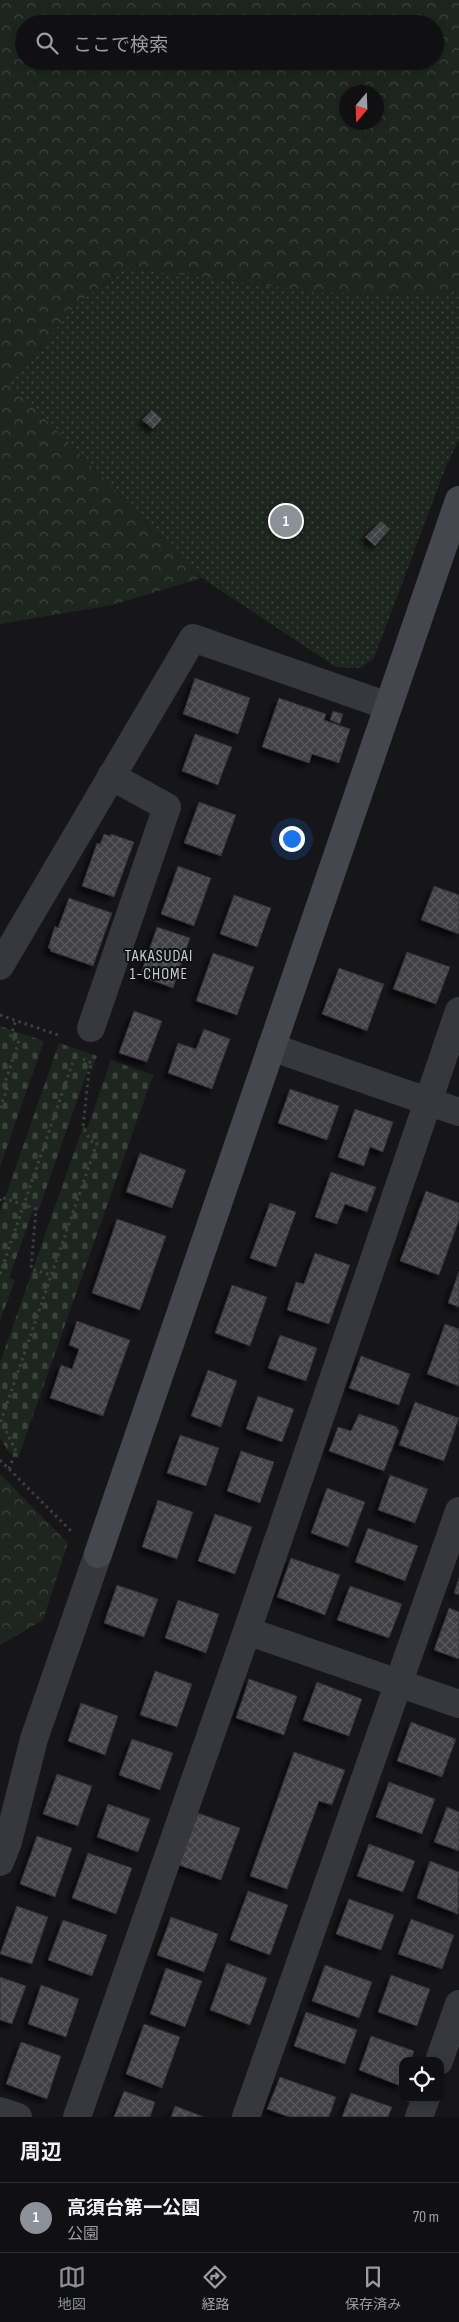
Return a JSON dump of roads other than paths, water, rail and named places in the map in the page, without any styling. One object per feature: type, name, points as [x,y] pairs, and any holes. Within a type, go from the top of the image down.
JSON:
[{"type":"street","points":[[0,1862],[8,1842],[34,1739],[88,1546],[271,1047],[459,500]]},
{"type":"street","points":[[0,966],[110,776],[193,638],[388,706]]},
{"type":"street","points":[[84,1039],[167,807],[110,776]]},
{"type":"street","points":[[77,2117],[247,1631],[459,1011]]},
{"type":"street","points":[[271,1047],[459,1112]]},
{"type":"street","points":[[246,2117],[459,1511]]},
{"type":"street","points":[[247,1631],[459,1704]]},
{"type":"street","points":[[440,2057],[459,2004]]},
{"type":"street","points":[[419,2117],[425,2102]]},
{"type":"street","points":[[0,2111],[18,2117]]},
{"type":"place","name":"高須台第一公園","points":[[286,521]]},
{"type":"district","name":"TAKASUDAI 1-CHOME","points":[[159,964]]}]
